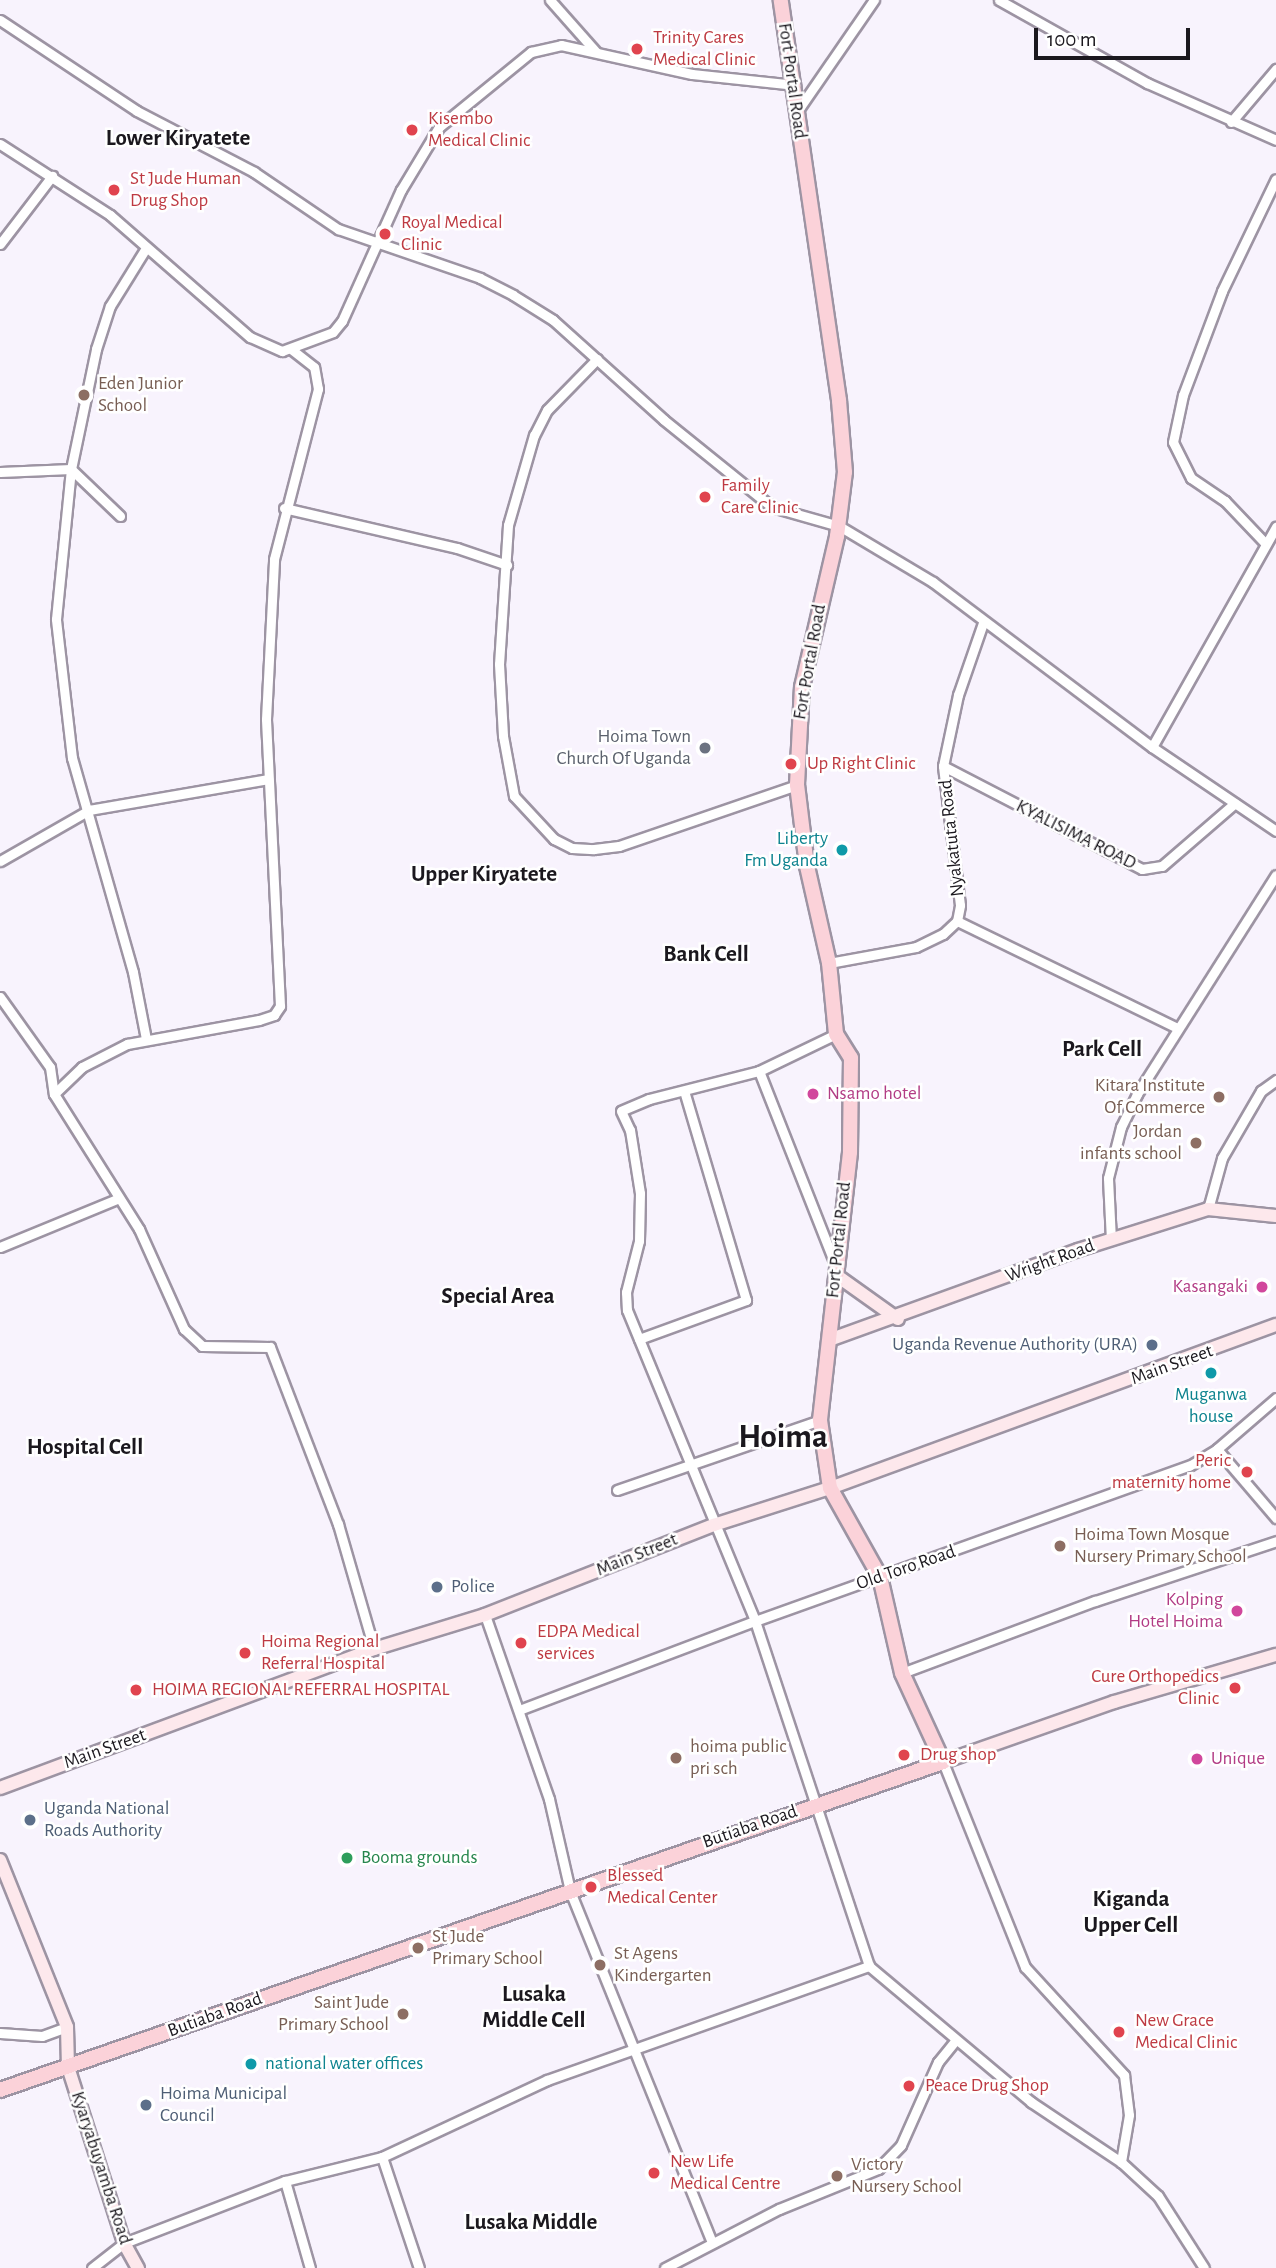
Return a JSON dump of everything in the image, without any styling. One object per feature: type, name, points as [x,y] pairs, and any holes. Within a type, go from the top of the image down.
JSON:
[{"type":"main road","name":"Fort Portal Road","points":[[781,0],[843,430],[845,471],[839,526],[802,687],[797,785],[807,866],[829,963],[836,1034],[851,1058],[852,1106],[820,1420],[830,1488]]},
{"type":"main road","points":[[830,1488],[880,1577],[902,1673],[943,1762]]},
{"type":"main road","name":"Butiaba Road","points":[[0,2090],[943,1762]]},
{"type":"street","points":[[551,0],[600,55]]},
{"type":"street","points":[[797,112],[874,0]]},
{"type":"street","points":[[999,0],[1136,78],[1276,140]]},
{"type":"street","points":[[0,20],[137,111],[254,172],[338,229],[481,278],[553,320],[772,507],[839,526],[933,582],[983,623],[1152,747],[1276,831]]},
{"type":"street","points":[[292,350],[333,331],[342,321],[376,243],[439,127],[489,85],[545,46],[561,45],[692,74],[795,85]]},
{"type":"street","points":[[1231,122],[1276,69]]},
{"type":"street","points":[[0,144],[110,215],[250,337],[267,347],[292,350],[314,367],[318,389],[284,508],[274,559],[266,719],[280,1006],[274,1015],[259,1020],[146,1039],[82,1067],[54,1094]]},
{"type":"street","points":[[0,244],[52,176]]},
{"type":"street","points":[[1265,543],[1225,501],[1191,478],[1173,442],[1183,395],[1222,290],[1276,179]]},
{"type":"street","points":[[146,248],[106,317],[71,470],[56,619],[72,758],[133,972],[146,1039]]},
{"type":"street","points":[[597,359],[547,410],[534,435],[508,525],[499,664],[503,736],[514,796],[554,839],[572,848],[619,846],[797,785]]},
{"type":"street","points":[[0,472],[71,470],[120,516]]},
{"type":"street","points":[[284,508],[447,545],[507,565]]},
{"type":"street","points":[[1152,747],[1276,527]]},
{"type":"street","name":"Nyakatuta Road","points":[[829,963],[916,947],[943,934],[957,921],[960,905],[943,766],[958,695],[983,623]]},
{"type":"street","name":"KYALISIMA ROAD","points":[[943,766],[1142,869],[1161,866],[1235,803]]},
{"type":"street","points":[[0,860],[89,810],[268,779]]},
{"type":"street","points":[[1111,1240],[1106,1196],[1114,1146],[1137,1094],[1276,875]]},
{"type":"street","points":[[957,921],[1177,1028]]},
{"type":"street","points":[[0,997],[50,1067],[54,1094],[101,1164],[117,1199],[139,1229],[184,1329],[202,1346],[270,1347],[338,1524],[374,1649]]},
{"type":"street","points":[[836,1034],[758,1071],[621,1111],[629,1130],[640,1193],[639,1241],[626,1292],[627,1310],[713,1525],[755,1620],[869,1966],[955,2041],[1031,2102],[1121,2162],[1158,2196],[1204,2268]]},
{"type":"street","points":[[758,1071],[835,1268],[898,1319]]},
{"type":"street","points":[[1208,1209],[1222,1158],[1261,1091],[1276,1080]]},
{"type":"street","points":[[639,1339],[746,1300],[684,1091]]},
{"type":"street","points":[[0,1247],[117,1199]]},
{"type":"street","name":"Wright Road","points":[[828,1340],[898,1319],[1111,1240],[1208,1209],[1276,1216]]},
{"type":"street","name":"Main Street","points":[[0,1788],[374,1649],[485,1615],[713,1525],[830,1488],[1276,1325]]},
{"type":"street","name":"Old Toro Road","points":[[519,1710],[755,1620],[1189,1466],[1217,1449],[1276,1398]]},
{"type":"street","points":[[617,1490],[820,1420]]},
{"type":"street","points":[[1217,1449],[1276,1518]]},
{"type":"street","points":[[902,1673],[1095,1601],[1276,1541]]},
{"type":"street","points":[[485,1615],[549,1800],[570,1891],[712,2242]]},
{"type":"street","name":"Butiaba Road","points":[[943,1762],[1114,1702],[1276,1655]]},
{"type":"street","points":[[943,1762],[1025,1967],[1124,2075],[1129,2115],[1121,2162]]},
{"type":"street","points":[[0,1860],[67,2027],[41,2036],[0,2033]]},
{"type":"street","points":[[92,2268],[124,2243],[285,2181],[382,2157],[547,2080],[869,1966]]},
{"type":"street","name":"Kyaryabuyamba Road","points":[[67,2027],[68,2067],[124,2243],[138,2268]]},
{"type":"street","points":[[665,2268],[779,2208],[878,2169],[901,2145],[938,2063],[955,2041]]},
{"type":"street","points":[[382,2157],[419,2268]]},
{"type":"street","points":[[285,2181],[310,2268]]},
{"type":"place","name":"Trinity Cares Medical Clinic","points":[[637,49]]},
{"type":"place","name":"Kisembo Medical Clinic","points":[[412,130]]},
{"type":"place","name":"St Jude Human Drug Shop","points":[[114,190]]},
{"type":"place","name":"Royal Medical Clinic","points":[[385,234]]},
{"type":"place","name":"Eden Junior School","points":[[84,395]]},
{"type":"place","name":"Family Care Clinic","points":[[705,497]]},
{"type":"place","name":"Hoima Town Church Of Uganda","points":[[705,748]]},
{"type":"place","name":"Up Right Clinic","points":[[791,764]]},
{"type":"place","name":"Liberty Fm Uganda","points":[[842,850]]},
{"type":"place","name":"Nsamo hotel","points":[[813,1094]]},
{"type":"place","name":"Kitara Institute Of Commerce","points":[[1219,1097]]},
{"type":"place","name":"Jordan infants school","points":[[1196,1143]]},
{"type":"place","name":"Kasangaki","points":[[1262,1287]]},
{"type":"place","name":"Uganda Revenue Authority (URA)","points":[[1152,1345]]},
{"type":"place","name":"Muganwa house","points":[[1211,1373]]},
{"type":"place","name":"Peric maternity home","points":[[1247,1472]]},
{"type":"place","name":"Hoima Town Mosque Nursery Primary School","points":[[1060,1546]]},
{"type":"place","name":"Police","points":[[437,1587]]},
{"type":"place","name":"Kolping Hotel Hoima","points":[[1237,1611]]},
{"type":"place","name":"EDPA Medical services","points":[[521,1643]]},
{"type":"place","name":"Hoima Regional Referral Hospital","points":[[245,1653]]},
{"type":"place","name":"Cure Orthopedics Clinic","points":[[1235,1688]]},
{"type":"place","name":"HOIMA REGIONAL REFERRAL HOSPITAL","points":[[136,1690]]},
{"type":"place","name":"Drug shop","points":[[904,1755]]},
{"type":"place","name":"hoima public pri sch","points":[[676,1758]]},
{"type":"place","name":"Unique","points":[[1197,1759]]},
{"type":"place","name":"Uganda National Roads Authority","points":[[30,1820]]},
{"type":"place","name":"Booma grounds","points":[[347,1858]]},
{"type":"place","name":"Blessed Medical Center","points":[[591,1887]]},
{"type":"place","name":"St Jude Primary School","points":[[418,1948]]},
{"type":"place","name":"St Agens Kindergarten","points":[[600,1965]]},
{"type":"place","name":"Saint Jude Primary School","points":[[403,2014]]},
{"type":"place","name":"New Grace Medical Clinic","points":[[1119,2032]]},
{"type":"place","name":"national water offices","points":[[251,2064]]},
{"type":"place","name":"Peace Drug Shop","points":[[909,2086]]},
{"type":"place","name":"Hoima Municipal Council","points":[[146,2105]]},
{"type":"place","name":"New Life Medical Centre","points":[[654,2173]]},
{"type":"place","name":"Victory Nursery School","points":[[837,2176]]},
{"type":"district","name":"Lower Kiryatete","points":[[178,139]]},
{"type":"district","name":"Upper Kiryatete","points":[[484,875]]},
{"type":"district","name":"Bank Cell","points":[[706,955]]},
{"type":"district","name":"Park Cell","points":[[1102,1050]]},
{"type":"district","name":"Special Area","points":[[498,1297]]},
{"type":"district","name":"Hoima","points":[[783,1438]]},
{"type":"district","name":"Hospital Cell","points":[[85,1448]]},
{"type":"district","name":"Kiganda Upper Cell","points":[[1131,1913]]},
{"type":"district","name":"Lusaka Middle Cell","points":[[534,2008]]},
{"type":"district","name":"Lusaka Middle","points":[[531,2223]]}]
